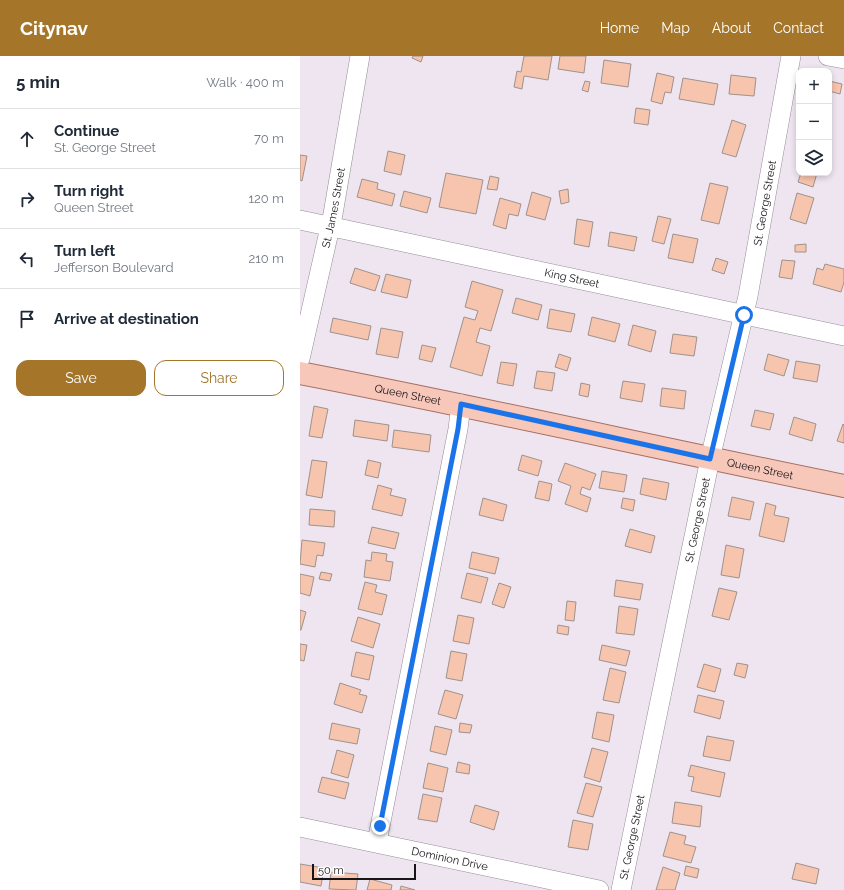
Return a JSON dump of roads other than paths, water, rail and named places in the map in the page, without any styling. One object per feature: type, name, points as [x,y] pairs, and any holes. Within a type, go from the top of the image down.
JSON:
[{"type":"main road","name":"Queen Street","points":[[300,373],[461,404],[710,459],[844,486]]},
{"type":"street","name":"St. James Street","points":[[300,359],[331,226],[360,56]]},
{"type":"street","name":"St. George Street","points":[[621,890],[710,459],[744,315],[791,56]]},
{"type":"street","points":[[828,56],[844,59]]},
{"type":"street","name":"King Street","points":[[300,220],[844,336]]},
{"type":"street","points":[[377,842],[458,429],[461,404]]},
{"type":"street","name":"Dominion Drive","points":[[300,827],[599,890]]}]
